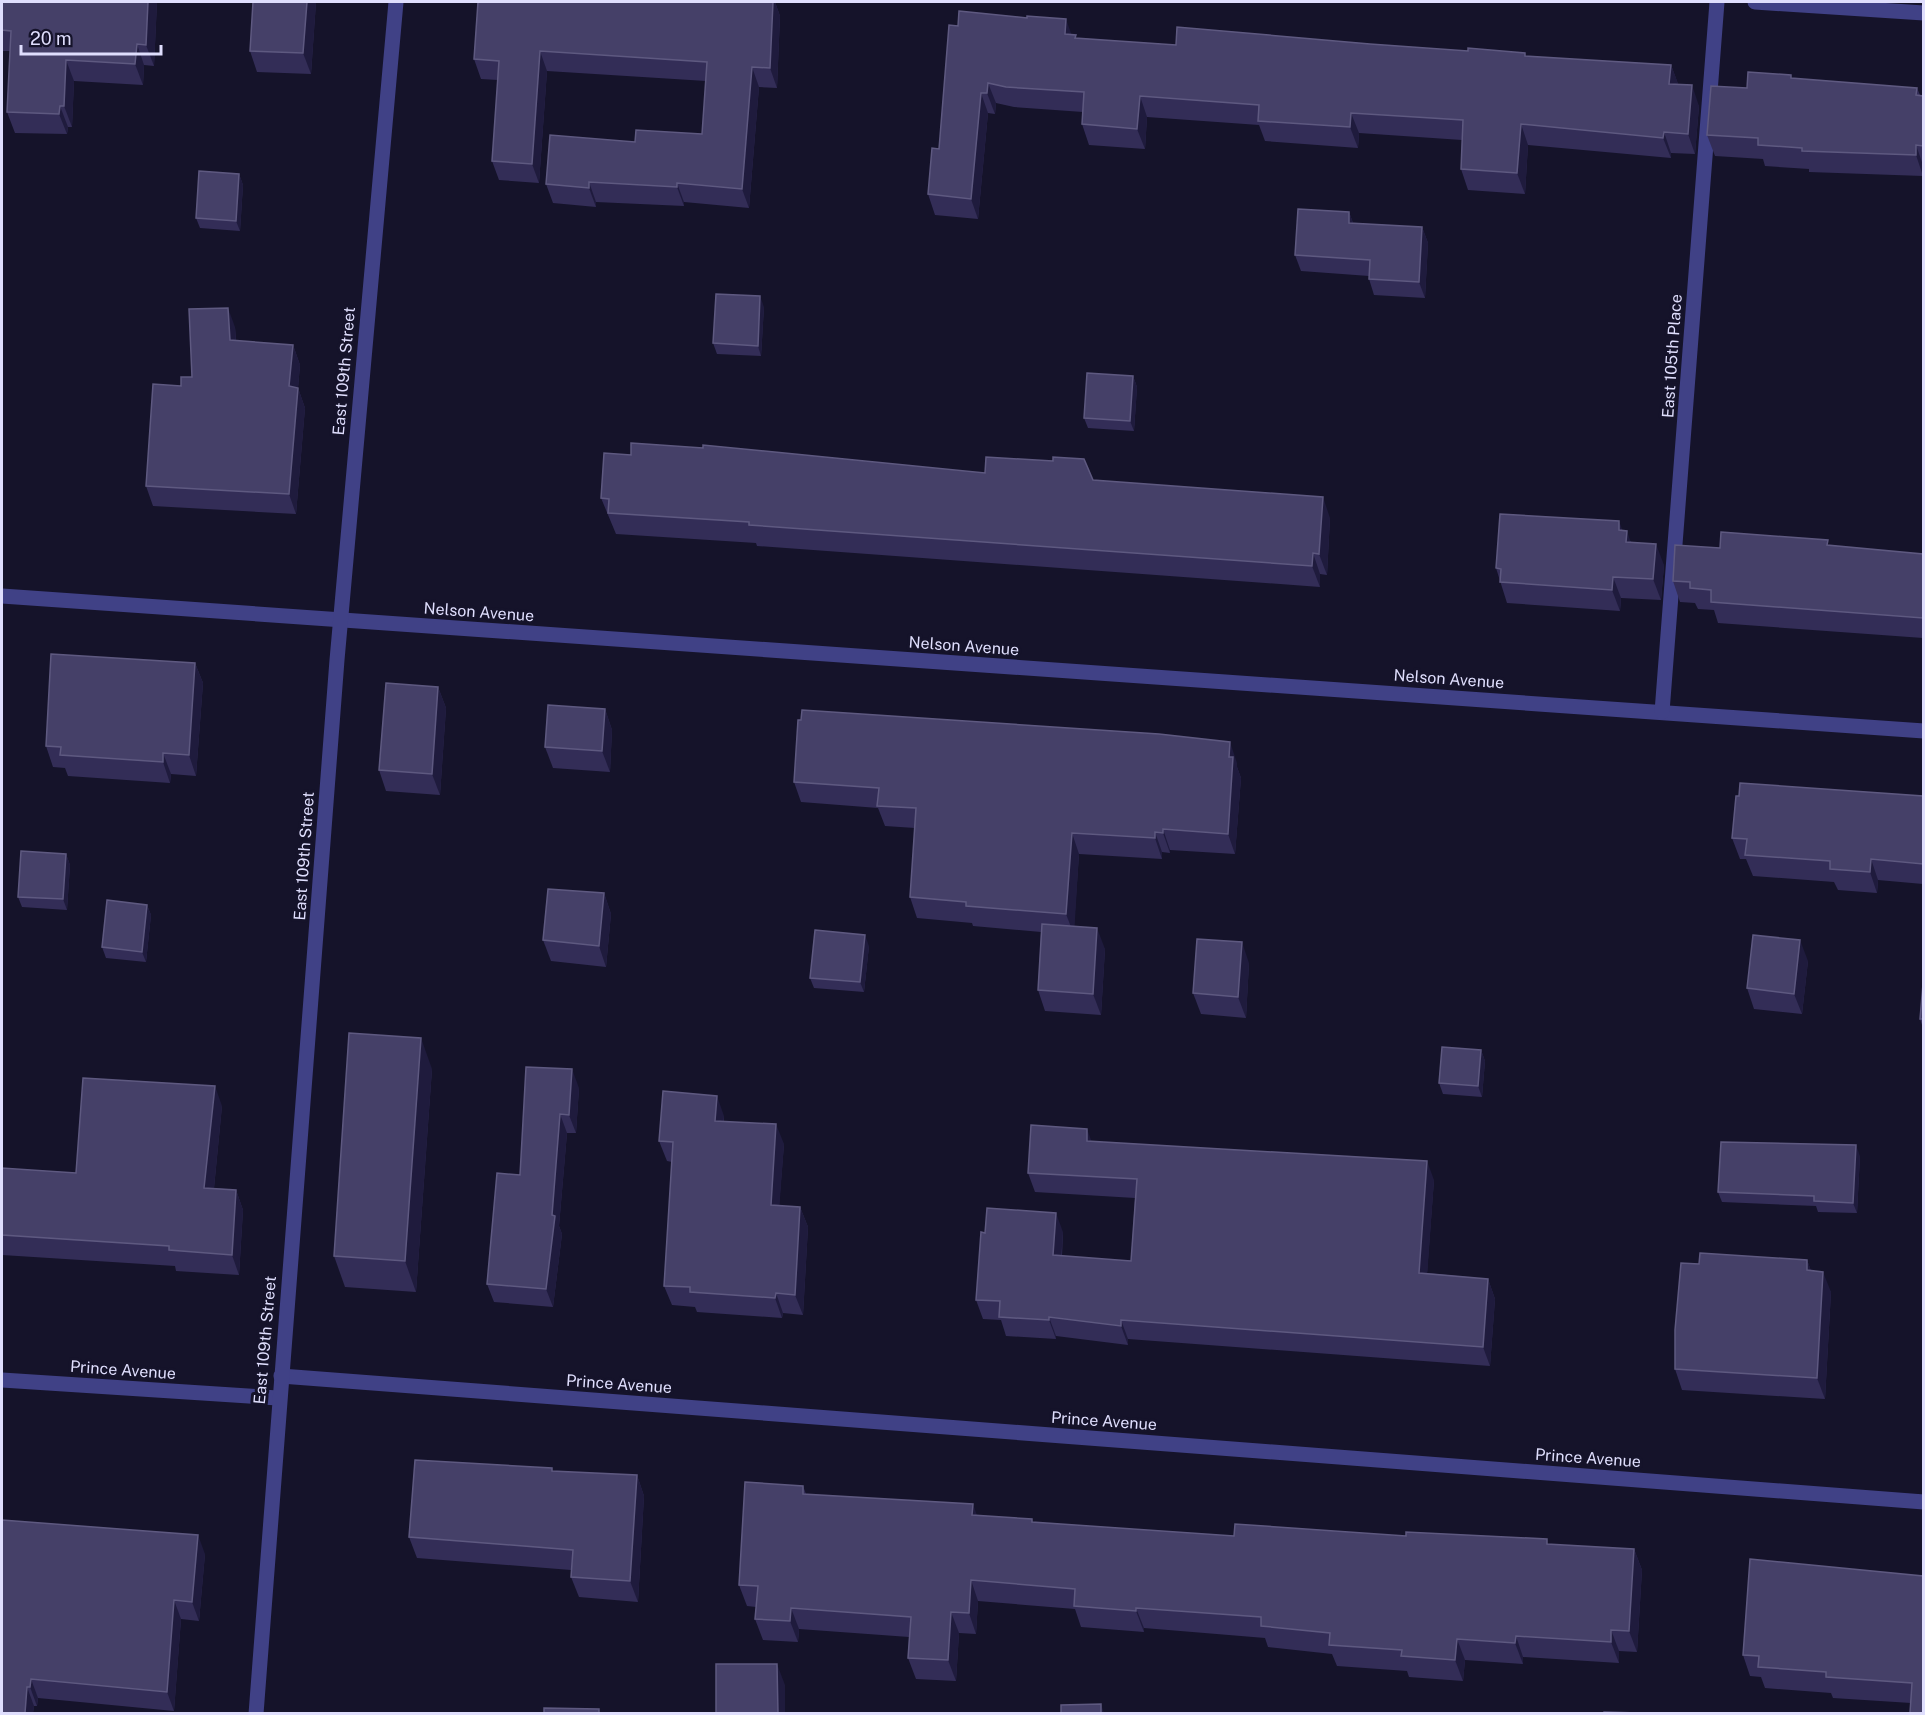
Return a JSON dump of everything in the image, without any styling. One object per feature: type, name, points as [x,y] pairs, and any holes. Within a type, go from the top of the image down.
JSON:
[{"type":"street","name":"East 109th Street","points":[[256,1713],[278,1398],[340,620],[396,2]]},
{"type":"street","name":"East 105th Place","points":[[1662,712],[1717,2]]},
{"type":"street","points":[[1755,2],[1923,14]]},
{"type":"street","name":"Nelson Avenue","points":[[2,597],[1923,731]]},
{"type":"street","name":"Prince Avenue","points":[[281,1376],[1923,1502]]},
{"type":"street","name":"Prince Avenue","points":[[2,1380],[278,1398]]},
{"type":"building","points":[[2,2],[148,2],[146,45],[137,44],[135,64],[66,60],[64,106],[60,106],[59,114],[7,112],[11,31],[2,30]]},
{"type":"building","points":[[253,2],[307,2],[303,53],[250,51]]},
{"type":"building","points":[[478,2],[773,2],[770,68],[752,67],[742,189],[677,183],[677,187],[589,182],[589,188],[546,184],[550,135],[635,142],[636,130],[702,134],[707,62],[540,51],[532,164],[492,161],[499,61],[474,59]]},
{"type":"building","points":[[959,11],[1027,18],[1027,16],[1066,19],[1065,34],[1076,35],[1075,38],[1176,45],[1177,27],[1370,44],[1468,51],[1468,48],[1525,53],[1525,56],[1671,65],[1669,84],[1692,85],[1688,134],[1664,132],[1663,138],[1521,124],[1517,173],[1461,169],[1463,120],[1351,113],[1350,127],[1258,121],[1259,105],[1140,96],[1137,129],[1082,124],[1084,92],[1006,87],[988,83],[987,93],[981,93],[971,199],[928,194],[932,148],[939,149],[949,25],[958,26]]},
{"type":"building","points":[[1748,72],[1791,75],[1791,78],[1917,88],[1916,95],[1923,96],[1923,146],[1916,145],[1916,155],[1802,151],[1802,148],[1758,145],[1758,138],[1707,135],[1711,86],[1747,88]]},
{"type":"building","points":[[199,171],[239,174],[236,221],[196,218]]},
{"type":"building","points":[[1298,209],[1349,212],[1349,223],[1422,227],[1419,282],[1369,279],[1370,260],[1295,255]]},
{"type":"building","points":[[716,294],[760,296],[758,346],[713,343]]},
{"type":"building","points":[[228,308],[230,340],[293,345],[289,386],[298,388],[289,494],[146,486],[153,384],[181,386],[181,377],[192,377],[189,309]]},
{"type":"building","points":[[1087,373],[1133,376],[1130,421],[1084,418]]},
{"type":"building","points":[[631,443],[703,448],[703,445],[985,473],[986,457],[1053,461],[1053,457],[1084,459],[1093,480],[1323,497],[1319,554],[1313,553],[1312,566],[608,513],[609,499],[601,498],[604,453],[631,455]]},
{"type":"building","points":[[1500,514],[1619,521],[1619,530],[1627,531],[1626,542],[1656,544],[1653,579],[1613,577],[1612,590],[1500,582],[1501,569],[1496,568]]},
{"type":"building","points":[[1721,532],[1828,540],[1827,545],[1923,554],[1923,618],[1711,602],[1711,590],[1690,588],[1690,582],[1673,581],[1675,545],[1720,548]]},
{"type":"building","points":[[51,654],[195,663],[189,755],[163,753],[163,762],[60,755],[61,747],[46,746]]},
{"type":"building","points":[[386,683],[438,687],[432,774],[379,770]]},
{"type":"building","points":[[548,705],[605,709],[602,751],[545,747]]},
{"type":"building","points":[[802,710],[1159,734],[1230,742],[1229,757],[1233,757],[1228,834],[1163,829],[1163,833],[1155,832],[1155,838],[1072,833],[1066,914],[966,906],[966,902],[910,897],[916,808],[877,806],[879,788],[794,782],[798,720],[801,720]]},
{"type":"building","points":[[1740,783],[1923,796],[1923,864],[1871,859],[1870,872],[1830,869],[1830,861],[1745,855],[1747,839],[1732,838],[1736,796],[1739,796]]},
{"type":"building","points":[[21,851],[66,854],[63,899],[18,897]]},
{"type":"building","points":[[548,889],[604,893],[599,946],[543,940]]},
{"type":"building","points":[[107,900],[147,905],[142,952],[102,947]]},
{"type":"building","points":[[1042,924],[1097,928],[1093,994],[1038,990]]},
{"type":"building","points":[[815,930],[865,935],[860,982],[810,978]]},
{"type":"building","points":[[1753,935],[1800,940],[1794,994],[1747,988]]},
{"type":"building","points":[[1197,939],[1242,942],[1238,997],[1193,993]]},
{"type":"building","points":[[1923,984],[1923,1019],[1920,1019]]},
{"type":"building","points":[[349,1033],[421,1038],[405,1261],[334,1256]]},
{"type":"building","points":[[1442,1047],[1481,1050],[1478,1086],[1439,1083]]},
{"type":"building","points":[[526,1067],[572,1069],[569,1115],[560,1114],[552,1215],[555,1216],[546,1289],[487,1284],[497,1173],[520,1175]]},
{"type":"building","points":[[83,1078],[215,1086],[204,1188],[236,1190],[232,1255],[169,1250],[169,1246],[2,1235],[2,1168],[76,1173]]},
{"type":"building","points":[[663,1091],[717,1096],[715,1121],[776,1124],[771,1205],[800,1207],[795,1295],[776,1293],[775,1298],[690,1292],[690,1287],[664,1286],[673,1142],[659,1141]]},
{"type":"building","points":[[1031,1125],[1087,1129],[1087,1141],[1427,1161],[1419,1273],[1488,1279],[1483,1347],[1121,1320],[1121,1326],[1049,1317],[1049,1320],[999,1317],[1000,1301],[976,1300],[981,1232],[985,1233],[987,1208],[1056,1213],[1053,1255],[1131,1261],[1137,1179],[1028,1173]]},
{"type":"building","points":[[1721,1142],[1856,1145],[1853,1203],[1814,1201],[1814,1196],[1718,1192]]},
{"type":"building","points":[[1700,1253],[1807,1260],[1807,1270],[1823,1272],[1817,1378],[1675,1369],[1675,1330],[1681,1263],[1699,1264]]},
{"type":"building","points":[[415,1460],[637,1475],[630,1581],[571,1577],[573,1550],[409,1537]]},
{"type":"building","points":[[745,1482],[803,1486],[803,1494],[973,1504],[972,1515],[1032,1519],[1032,1522],[1234,1536],[1235,1524],[1406,1536],[1406,1532],[1547,1539],[1547,1544],[1634,1549],[1629,1631],[1611,1630],[1611,1642],[1516,1636],[1515,1643],[1457,1639],[1455,1660],[1401,1656],[1402,1650],[1329,1645],[1330,1633],[1261,1626],[1261,1617],[1074,1606],[1075,1589],[971,1580],[969,1613],[951,1612],[948,1660],[908,1658],[911,1617],[791,1608],[790,1621],[755,1619],[758,1586],[739,1585]]},
{"type":"building","points":[[2,1520],[198,1535],[192,1602],[174,1600],[167,1692],[31,1679],[30,1687],[27,1687],[25,1713],[2,1713]]},
{"type":"building","points":[[1750,1559],[1923,1576],[1923,1713],[1910,1713],[1912,1683],[1826,1677],[1826,1672],[1758,1667],[1759,1656],[1743,1655]]},
{"type":"building","points":[[716,1664],[777,1664],[778,1713],[716,1713]]},
{"type":"building","points":[[1101,1704],[1101,1713],[1061,1713],[1061,1705]]},
{"type":"building","points":[[544,1708],[599,1709],[599,1713],[544,1713]]}]
